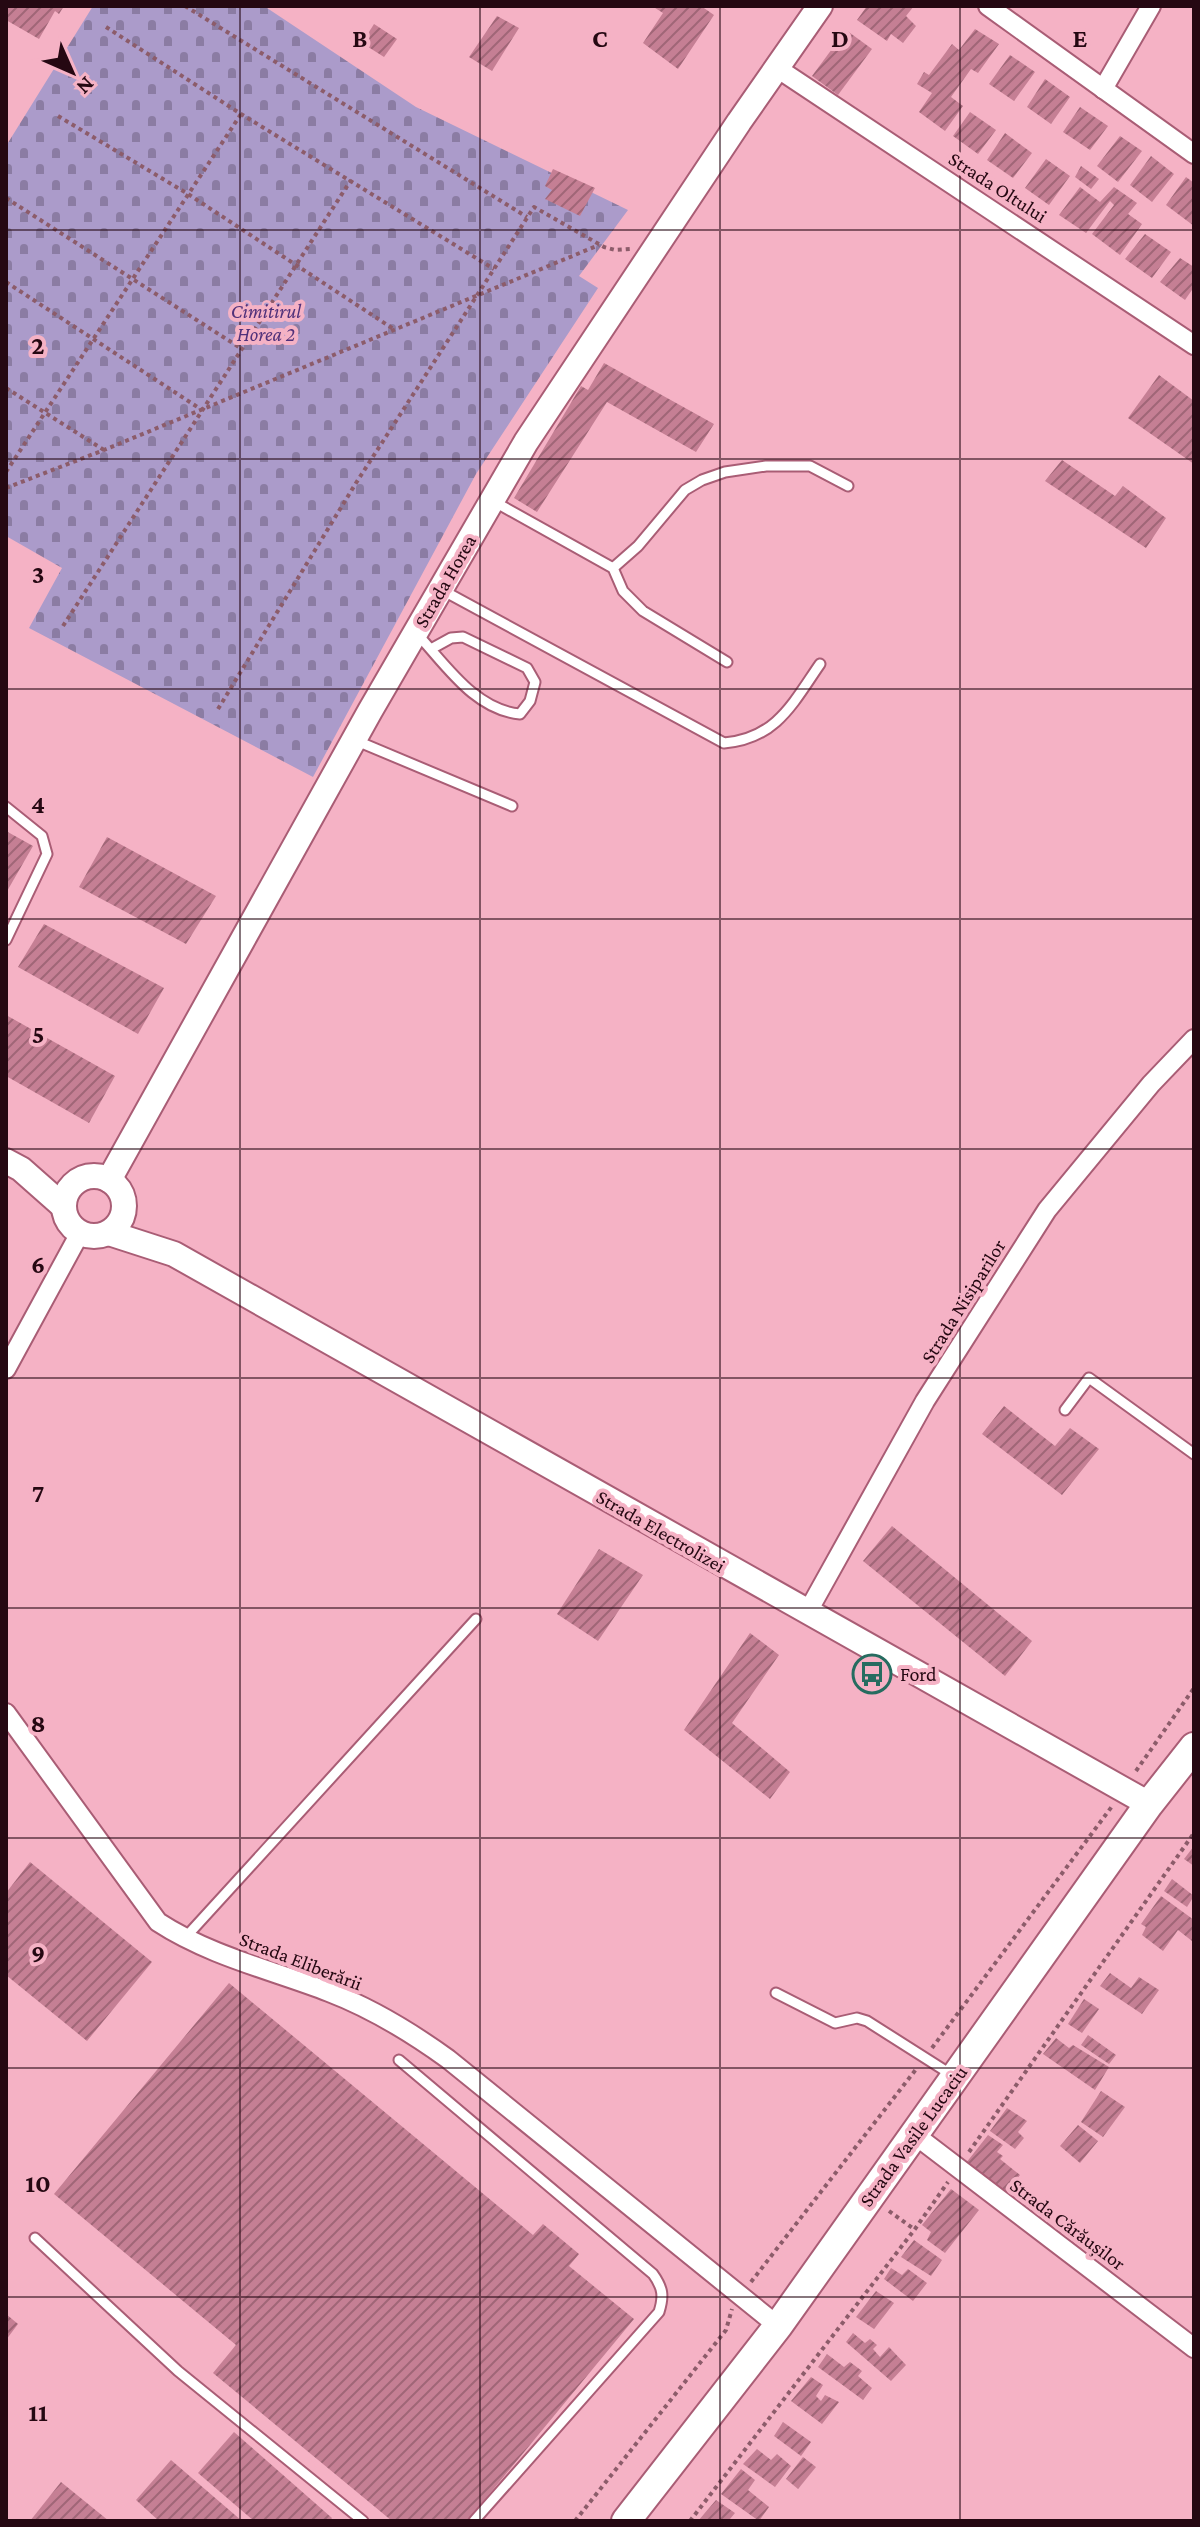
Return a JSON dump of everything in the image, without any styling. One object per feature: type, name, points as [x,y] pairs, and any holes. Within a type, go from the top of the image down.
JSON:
[{"type":"main road","name":"Strada Vasile Lucaciu","points":[[626,2521],[778,2326],[1149,1804],[1194,1747]]},
{"type":"street","name":"Strada Horea","points":[[109,1180],[354,740],[424,640],[440,590],[526,442],[820,6]]},
{"type":"street","points":[[988,6],[1194,154]]},
{"type":"street","points":[[1103,89],[1151,6]]},
{"type":"street","name":"Strada Oltului","points":[[777,68],[1194,345]]},
{"type":"street","name":"Strada Nisiparilor","points":[[807,1613],[925,1401],[1047,1210],[1110,1131],[1194,1039]]},
{"type":"street","points":[[13,1165],[78,1181]]},
{"type":"street","points":[[13,1165],[64,1207]]},
{"type":"street","points":[[93,1176],[109,1180],[121,1192],[125,1209],[117,1227],[95,1237],[80,1233],[68,1222],[64,1207],[66,1195],[78,1181],[93,1176]]},
{"type":"street","name":"Strada Electrolizei","points":[[125,1209],[174,1254]]},
{"type":"street","points":[[6,1369],[80,1233]]},
{"type":"street","name":"Strada Electrolizei","points":[[109,1233],[174,1254],[1149,1804]]},
{"type":"street","name":"Strada Eliberării","points":[[6,1713],[158,1922],[184,1939],[333,1993],[412,2034],[448,2059],[778,2326]]},
{"type":"street","name":"Strada Cărăușilor","points":[[915,2135],[1194,2348]]},
{"type":"lane","points":[[613,568],[638,546],[685,490],[702,480],[725,472],[766,466],[810,466],[848,486]]},
{"type":"lane","points":[[492,500],[613,568],[623,591],[643,611],[727,662]]},
{"type":"lane","points":[[440,590],[724,743],[746,741],[768,730],[785,714],[820,664]]},
{"type":"lane","points":[[463,637],[527,668],[535,682],[530,701],[520,714],[505,712],[475,697],[424,640],[463,637]]},
{"type":"lane","points":[[354,740],[512,806]]},
{"type":"lane","points":[[6,807],[42,836],[47,854],[6,940]]},
{"type":"lane","points":[[1065,1410],[1089,1378],[1194,1454]]},
{"type":"lane","points":[[184,1939],[476,1619]]},
{"type":"lane","points":[[776,1993],[835,2023],[857,2018],[867,2021],[956,2077]]},
{"type":"lane","points":[[399,2060],[653,2274],[662,2287],[663,2299],[659,2312],[474,2521]]},
{"type":"lane","points":[[35,2238],[178,2371],[363,2521]]},
{"type":"path","points":[[185,6],[527,217]]},
{"type":"path","points":[[106,27],[494,269]]},
{"type":"path","points":[[6,472],[241,114]]},
{"type":"path","points":[[58,116],[188,194],[395,330]]},
{"type":"path","points":[[63,626],[351,180]]},
{"type":"path","points":[[6,198],[242,349]]},
{"type":"path","points":[[218,709],[356,483],[534,207],[599,245],[615,250],[656,245]]},
{"type":"path","points":[[6,488],[599,245]]},
{"type":"path","points":[[6,282],[202,410]]},
{"type":"path","points":[[6,388],[104,450]]},
{"type":"path","points":[[1134,1774],[1194,1688]]},
{"type":"path","points":[[575,2521],[726,2330],[729,2313],[741,2296],[1107,1814]]},
{"type":"path","points":[[887,2209],[915,2229]]},
{"type":"green space","name":"Cimitirul Horea 2","points":[[93,6],[264,6],[416,107],[628,210],[579,276],[598,288],[476,474],[313,777],[29,628],[62,568],[6,536],[6,146]]},
{"type":"building","points":[[6,6],[64,6],[59,14],[55,11],[39,39],[6,20]]},
{"type":"building","points":[[652,6],[701,6],[714,15],[678,69],[643,43],[663,13]]},
{"type":"building","points":[[867,6],[914,6],[906,16],[916,26],[903,43],[891,34],[887,41],[857,20]]},
{"type":"building","points":[[497,16],[519,28],[492,71],[469,57]]},
{"type":"building","points":[[374,24],[397,39],[384,57],[362,43]]},
{"type":"building","points":[[975,29],[999,44],[978,73],[971,69],[951,97],[963,106],[945,131],[919,112],[932,93],[917,84],[924,72],[929,75],[952,44],[959,50]]},
{"type":"building","points":[[846,30],[872,49],[838,95],[812,76]]},
{"type":"building","points":[[1010,55],[1035,72],[1014,101],[989,84]]},
{"type":"building","points":[[1045,79],[1070,97],[1051,124],[1027,107]]},
{"type":"building","points":[[1080,107],[1108,126],[1090,150],[1063,132]]},
{"type":"building","points":[[970,112],[996,130],[978,154],[953,136]]},
{"type":"building","points":[[1005,133],[1032,153],[1013,178],[987,160]]},
{"type":"building","points":[[1120,136],[1142,151],[1118,182],[1097,166]]},
{"type":"building","points":[[1151,156],[1174,174],[1152,202],[1130,185]]},
{"type":"building","points":[[1046,159],[1070,176],[1049,205],[1025,188]]},
{"type":"building","points":[[1081,166],[1099,179],[1091,189],[1075,177]]},
{"type":"building","points":[[553,169],[595,188],[580,216],[545,199],[552,190],[545,186]]},
{"type":"building","points":[[1186,177],[1194,183],[1194,226],[1166,205]]},
{"type":"building","points":[[1080,187],[1100,202],[1114,187],[1137,203],[1128,214],[1142,224],[1120,255],[1092,234],[1114,205],[1110,201],[1086,233],[1059,215]]},
{"type":"building","points":[[1145,234],[1171,252],[1152,278],[1125,259]]},
{"type":"building","points":[[1180,258],[1194,267],[1194,287],[1185,300],[1160,282]]},
{"type":"building","points":[[604,363],[714,424],[696,452],[607,402],[537,512],[514,498],[581,386],[588,390]]},
{"type":"building","points":[[1159,375],[1194,401],[1194,464],[1128,418]]},
{"type":"building","points":[[1062,460],[1115,496],[1123,486],[1166,518],[1146,548],[1045,481]]},
{"type":"building","points":[[6,831],[33,846],[6,893]]},
{"type":"building","points":[[107,837],[216,896],[186,944],[79,887]]},
{"type":"building","points":[[44,924],[164,988],[138,1034],[18,967]]},
{"type":"building","points":[[6,1015],[115,1076],[89,1123],[6,1076]]},
{"type":"building","points":[[1004,1406],[1055,1446],[1070,1428],[1099,1449],[1062,1495],[982,1434]]},
{"type":"building","points":[[892,1526],[1032,1641],[1005,1676],[863,1561]]},
{"type":"building","points":[[599,1549],[643,1575],[598,1641],[557,1614]]},
{"type":"building","points":[[750,1633],[779,1655],[732,1723],[790,1772],[770,1799],[684,1730]]},
{"type":"building","points":[[1194,1846],[1194,1866],[1184,1859]]},
{"type":"building","points":[[30,1862],[152,1962],[87,2041],[6,1975],[6,1893]]},
{"type":"building","points":[[1172,1879],[1194,1896],[1187,1907],[1164,1891]]},
{"type":"building","points":[[1161,1896],[1194,1920],[1192,1941],[1178,1930],[1163,1951],[1142,1935],[1146,1927],[1141,1924]]},
{"type":"building","points":[[1110,1973],[1131,1988],[1139,1977],[1159,1990],[1142,2014],[1100,1986]]},
{"type":"building","points":[[229,1983],[533,2235],[543,2224],[579,2254],[569,2266],[634,2319],[467,2521],[392,2521],[213,2373],[236,2345],[54,2194]]},
{"type":"building","points":[[1084,1999],[1099,2009],[1082,2033],[1068,2024]]},
{"type":"building","points":[[1088,2035],[1116,2055],[1109,2064],[1081,2045]]},
{"type":"building","points":[[1056,2038],[1069,2048],[1073,2045],[1109,2067],[1095,2090],[1043,2054]]},
{"type":"building","points":[[1101,2091],[1125,2107],[1103,2137],[1081,2122]]},
{"type":"building","points":[[1007,2108],[1027,2121],[1018,2132],[1024,2138],[1015,2149],[990,2131]]},
{"type":"building","points":[[1078,2125],[1098,2141],[1080,2163],[1060,2146]]},
{"type":"building","points":[[988,2135],[1003,2145],[997,2152],[1003,2156],[1000,2159],[1020,2175],[1005,2195],[966,2163]]},
{"type":"building","points":[[951,2189],[979,2210],[945,2253],[927,2240],[931,2232],[922,2225]]},
{"type":"building","points":[[914,2240],[942,2260],[931,2276],[901,2257]]},
{"type":"building","points":[[891,2268],[902,2275],[908,2269],[927,2283],[913,2301],[884,2279]]},
{"type":"building","points":[[876,2291],[894,2303],[874,2329],[856,2317]]},
{"type":"building","points":[[6,2314],[18,2324],[6,2340]]},
{"type":"building","points":[[853,2333],[865,2343],[870,2339],[877,2345],[873,2349],[880,2357],[889,2347],[906,2365],[891,2381],[846,2342]]},
{"type":"building","points":[[827,2354],[844,2367],[850,2362],[862,2371],[858,2376],[872,2388],[863,2400],[818,2367]]},
{"type":"building","points":[[811,2377],[823,2385],[816,2396],[821,2401],[825,2395],[839,2402],[822,2424],[791,2401]]},
{"type":"building","points":[[783,2422],[811,2442],[801,2456],[774,2436]]},
{"type":"building","points":[[234,2432],[332,2518],[330,2521],[254,2521],[198,2473]]},
{"type":"building","points":[[757,2449],[771,2460],[777,2454],[791,2466],[775,2487],[743,2464]]},
{"type":"building","points":[[803,2457],[816,2467],[798,2489],[786,2479]]},
{"type":"building","points":[[171,2460],[242,2521],[159,2521],[136,2500]]},
{"type":"building","points":[[741,2469],[755,2480],[748,2490],[769,2507],[759,2521],[721,2494]]},
{"type":"building","points":[[61,2482],[109,2521],[30,2521]]},
{"type":"building","points":[[716,2500],[735,2513],[730,2519],[732,2521],[698,2521]]},
{"type":"place","name":"Ford","points":[[872,1674]]}]
